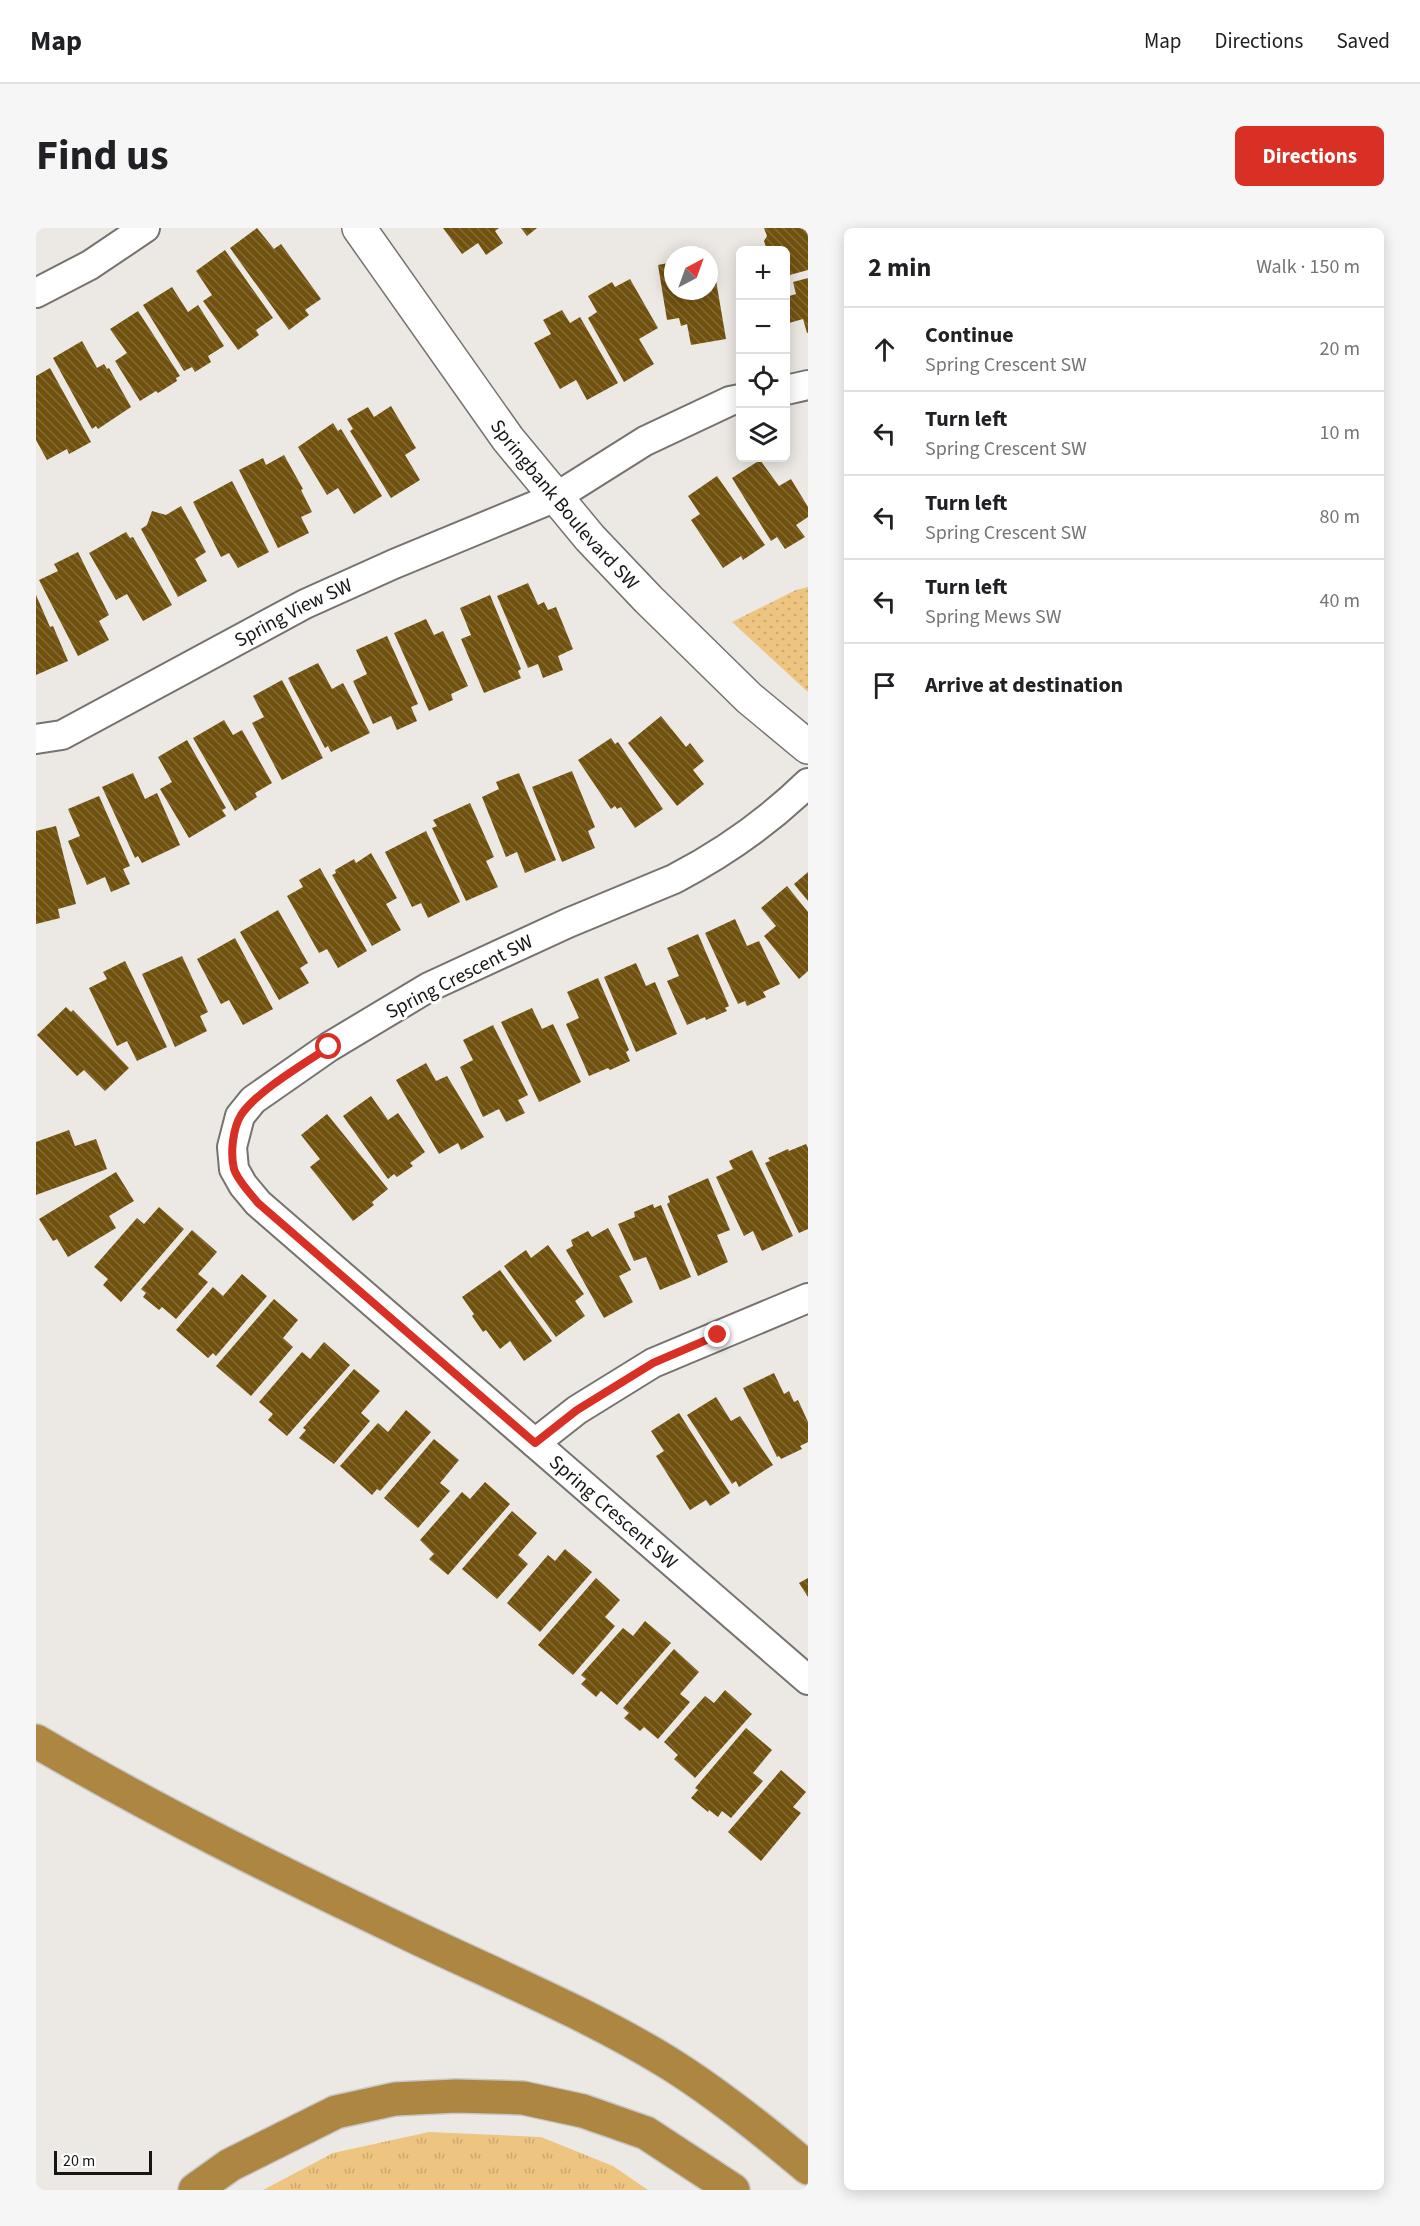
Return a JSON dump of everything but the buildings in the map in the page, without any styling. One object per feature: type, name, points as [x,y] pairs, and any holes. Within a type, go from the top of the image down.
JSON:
[{"type":"highway","points":[[36,1741],[129,1793],[327,1894],[624,2038],[716,2095],[767,2133],[808,2168]]},
{"type":"highway","points":[[195,2190],[230,2164],[336,2112],[395,2099],[456,2096],[523,2098],[583,2111],[646,2133],[733,2190]]},
{"type":"street","points":[[36,293],[90,265],[145,228]]},
{"type":"street","name":"Springbank Boulevard SW","points":[[359,228],[508,439],[590,538],[648,599],[749,698],[808,747]]},
{"type":"street","points":[[790,389],[808,385]]},
{"type":"street","name":"Spring View SW","points":[[36,739],[62,735],[305,604],[394,564],[556,497],[645,441],[736,400]]},
{"type":"street","name":"Spring Crescent SW","points":[[808,783],[790,801],[748,834],[706,862],[674,879],[568,923],[429,987],[329,1047],[253,1100],[240,1116],[232,1148],[234,1169],[243,1185],[258,1203],[808,1680]]},
{"type":"street","points":[[535,1443],[577,1410],[653,1363],[808,1298]]},
{"type":"green space","points":[[808,587],[808,692],[732,622],[796,590]]},
{"type":"green space","points":[[429,2132],[541,2137],[613,2166],[648,2190],[263,2190],[333,2153]]},
{"type":"route","points":[[329,1047],[253,1100],[240,1116],[232,1148],[234,1169],[243,1185],[258,1203],[535,1443],[577,1410],[653,1363],[718,1335]]}]
